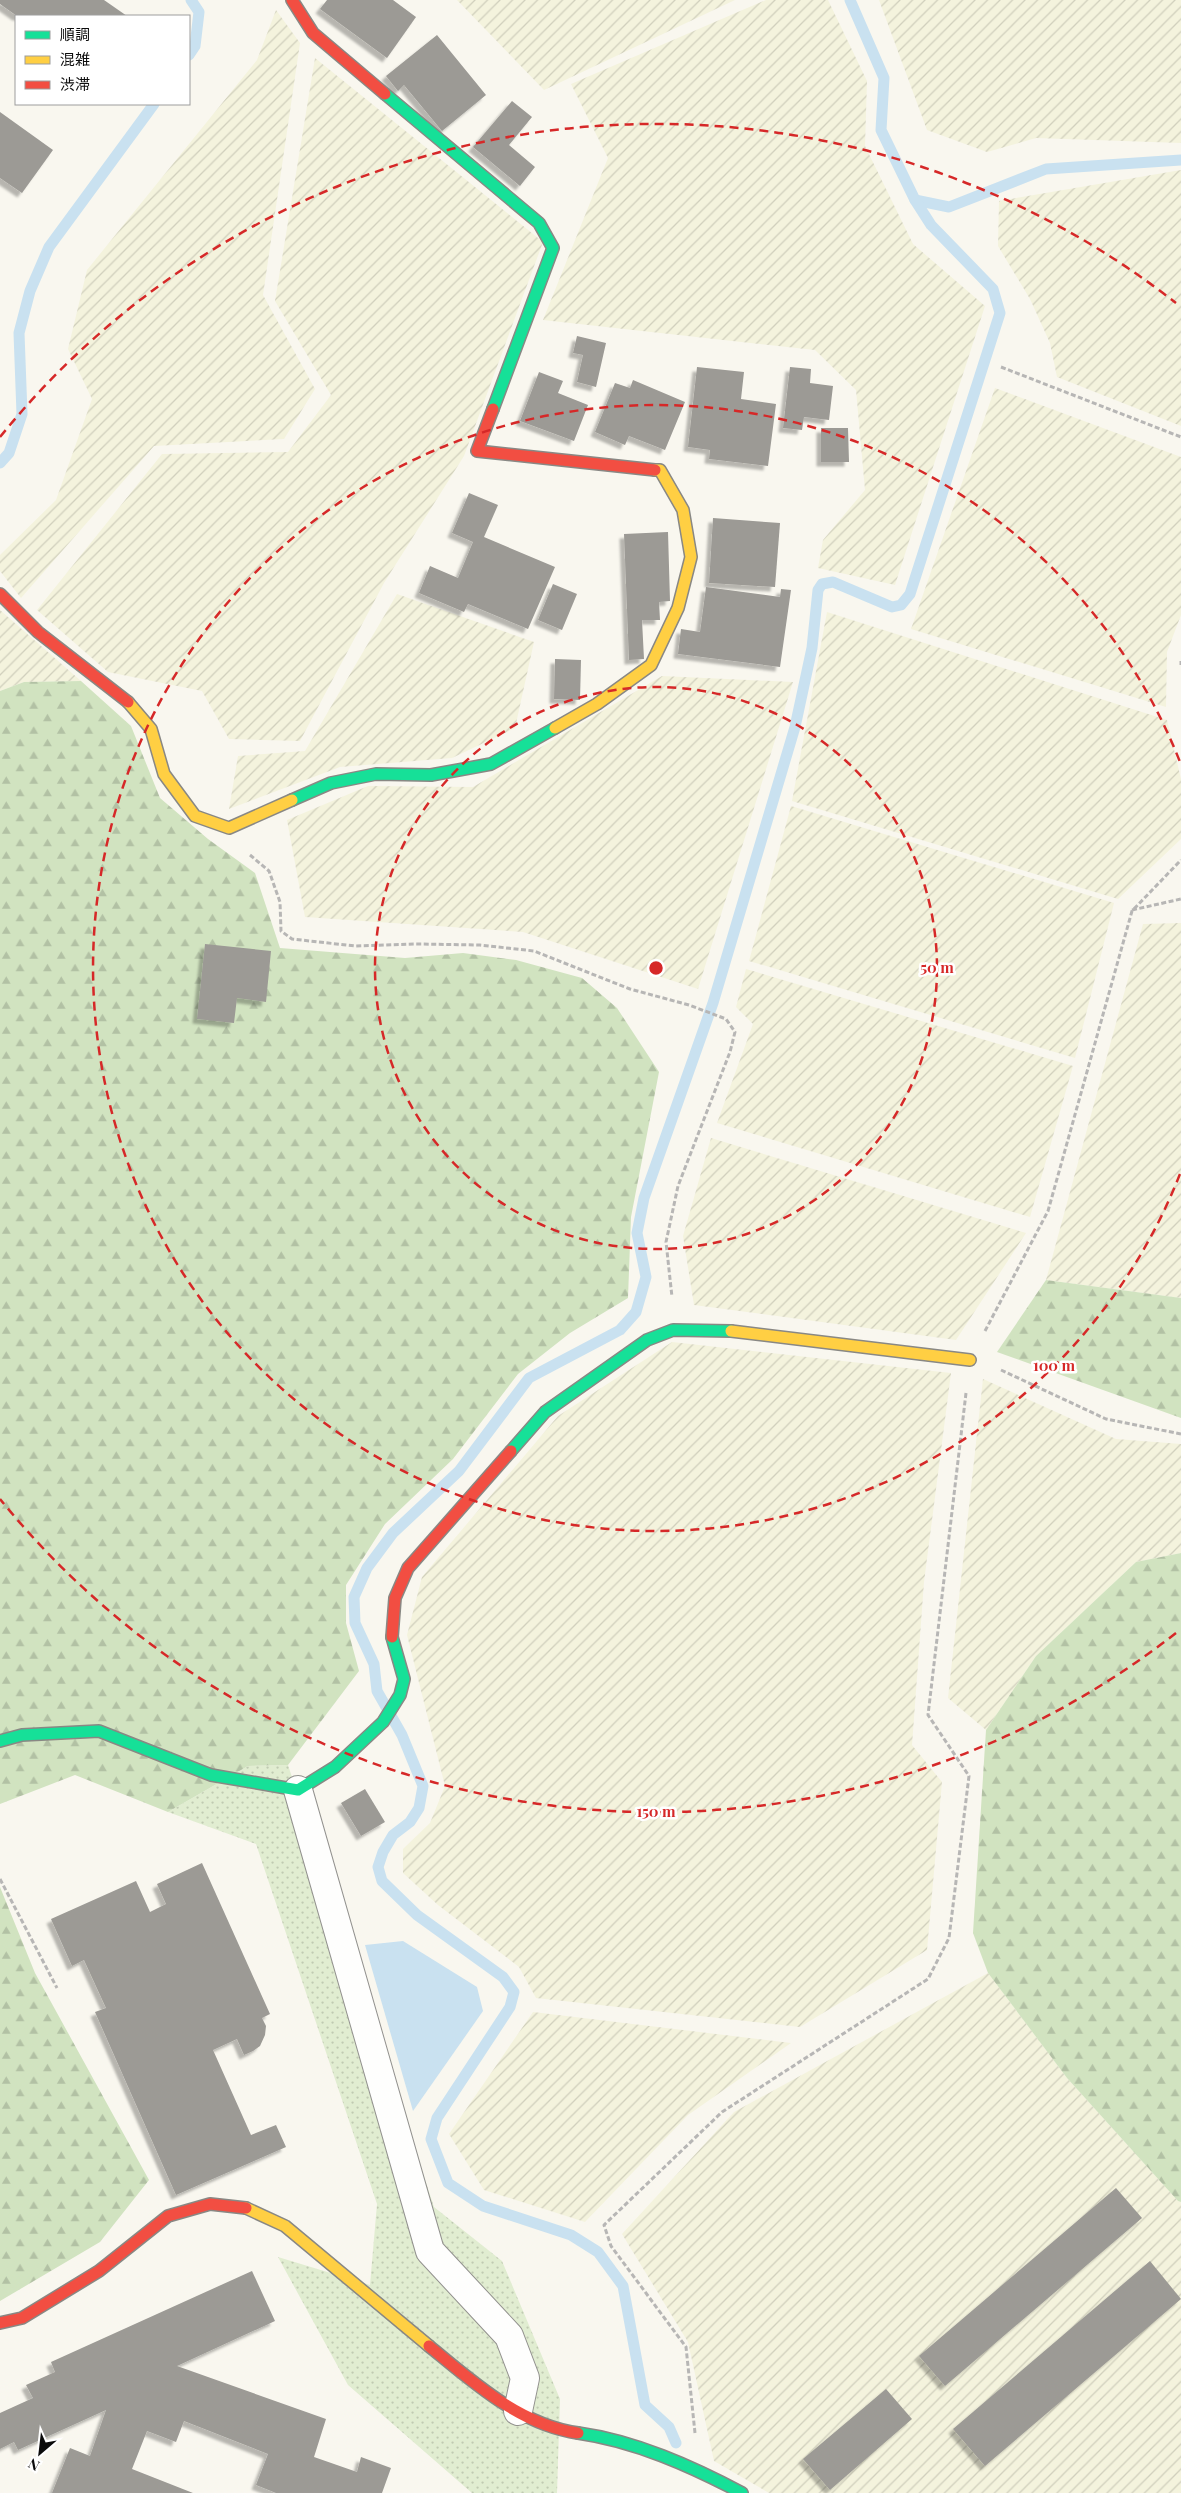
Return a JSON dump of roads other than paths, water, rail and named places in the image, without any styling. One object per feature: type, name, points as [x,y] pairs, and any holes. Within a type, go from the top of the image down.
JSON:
[{"type":"street","points":[[0,594],[38,632],[132,705],[150,729],[164,774],[195,816],[229,828],[331,782],[376,774],[431,775],[491,764],[596,704],[651,665],[678,608],[690,557],[683,510],[660,470],[477,451],[552,248],[538,222],[313,33],[292,0]]},
{"type":"street","points":[[0,1741],[22,1735],[99,1732],[211,1775],[298,1790],[336,1767],[383,1722],[400,1695],[404,1679],[392,1637],[395,1598],[408,1568],[545,1412],[647,1340],[673,1330],[721,1330],[970,1360]]},
{"type":"street","points":[[298,1790],[430,2251],[509,2336],[525,2378],[518,2411]]},
{"type":"street","points":[[0,2323],[22,2318],[99,2272],[168,2216],[210,2204],[246,2208],[285,2226],[481,2389],[518,2411],[558,2430],[606,2437],[700,2471],[742,2493]]},
{"type":"water","points":[[403,1941],[477,1987],[483,2011],[413,2111],[365,1945]]},
{"type":"waterway","points":[[190,54],[195,46],[199,12],[191,0]]},
{"type":"waterway","points":[[676,2443],[669,2427],[645,2405],[623,2286],[598,2252],[571,2235],[483,2206],[448,2183],[431,2139],[437,2118],[510,2007],[514,1992],[503,1977],[417,1915],[382,1881],[378,1867],[383,1852],[393,1835],[410,1822],[419,1808],[423,1786],[402,1735],[377,1691],[374,1664],[355,1623],[354,1597],[367,1568],[393,1533],[459,1471],[529,1378],[620,1330],[636,1312],[646,1277],[637,1233],[644,1198],[713,1003],[795,727],[812,648],[818,590],[822,584],[833,582],[892,607],[901,605],[910,594],[1000,313],[993,289],[931,225],[915,200],[881,130],[884,78],[850,0]]},
{"type":"waterway","points":[[0,463],[9,453],[22,414],[19,333],[30,291],[49,247],[153,105]]},
{"type":"waterway","points":[[915,200],[949,207],[1046,169],[1181,160]]}]
